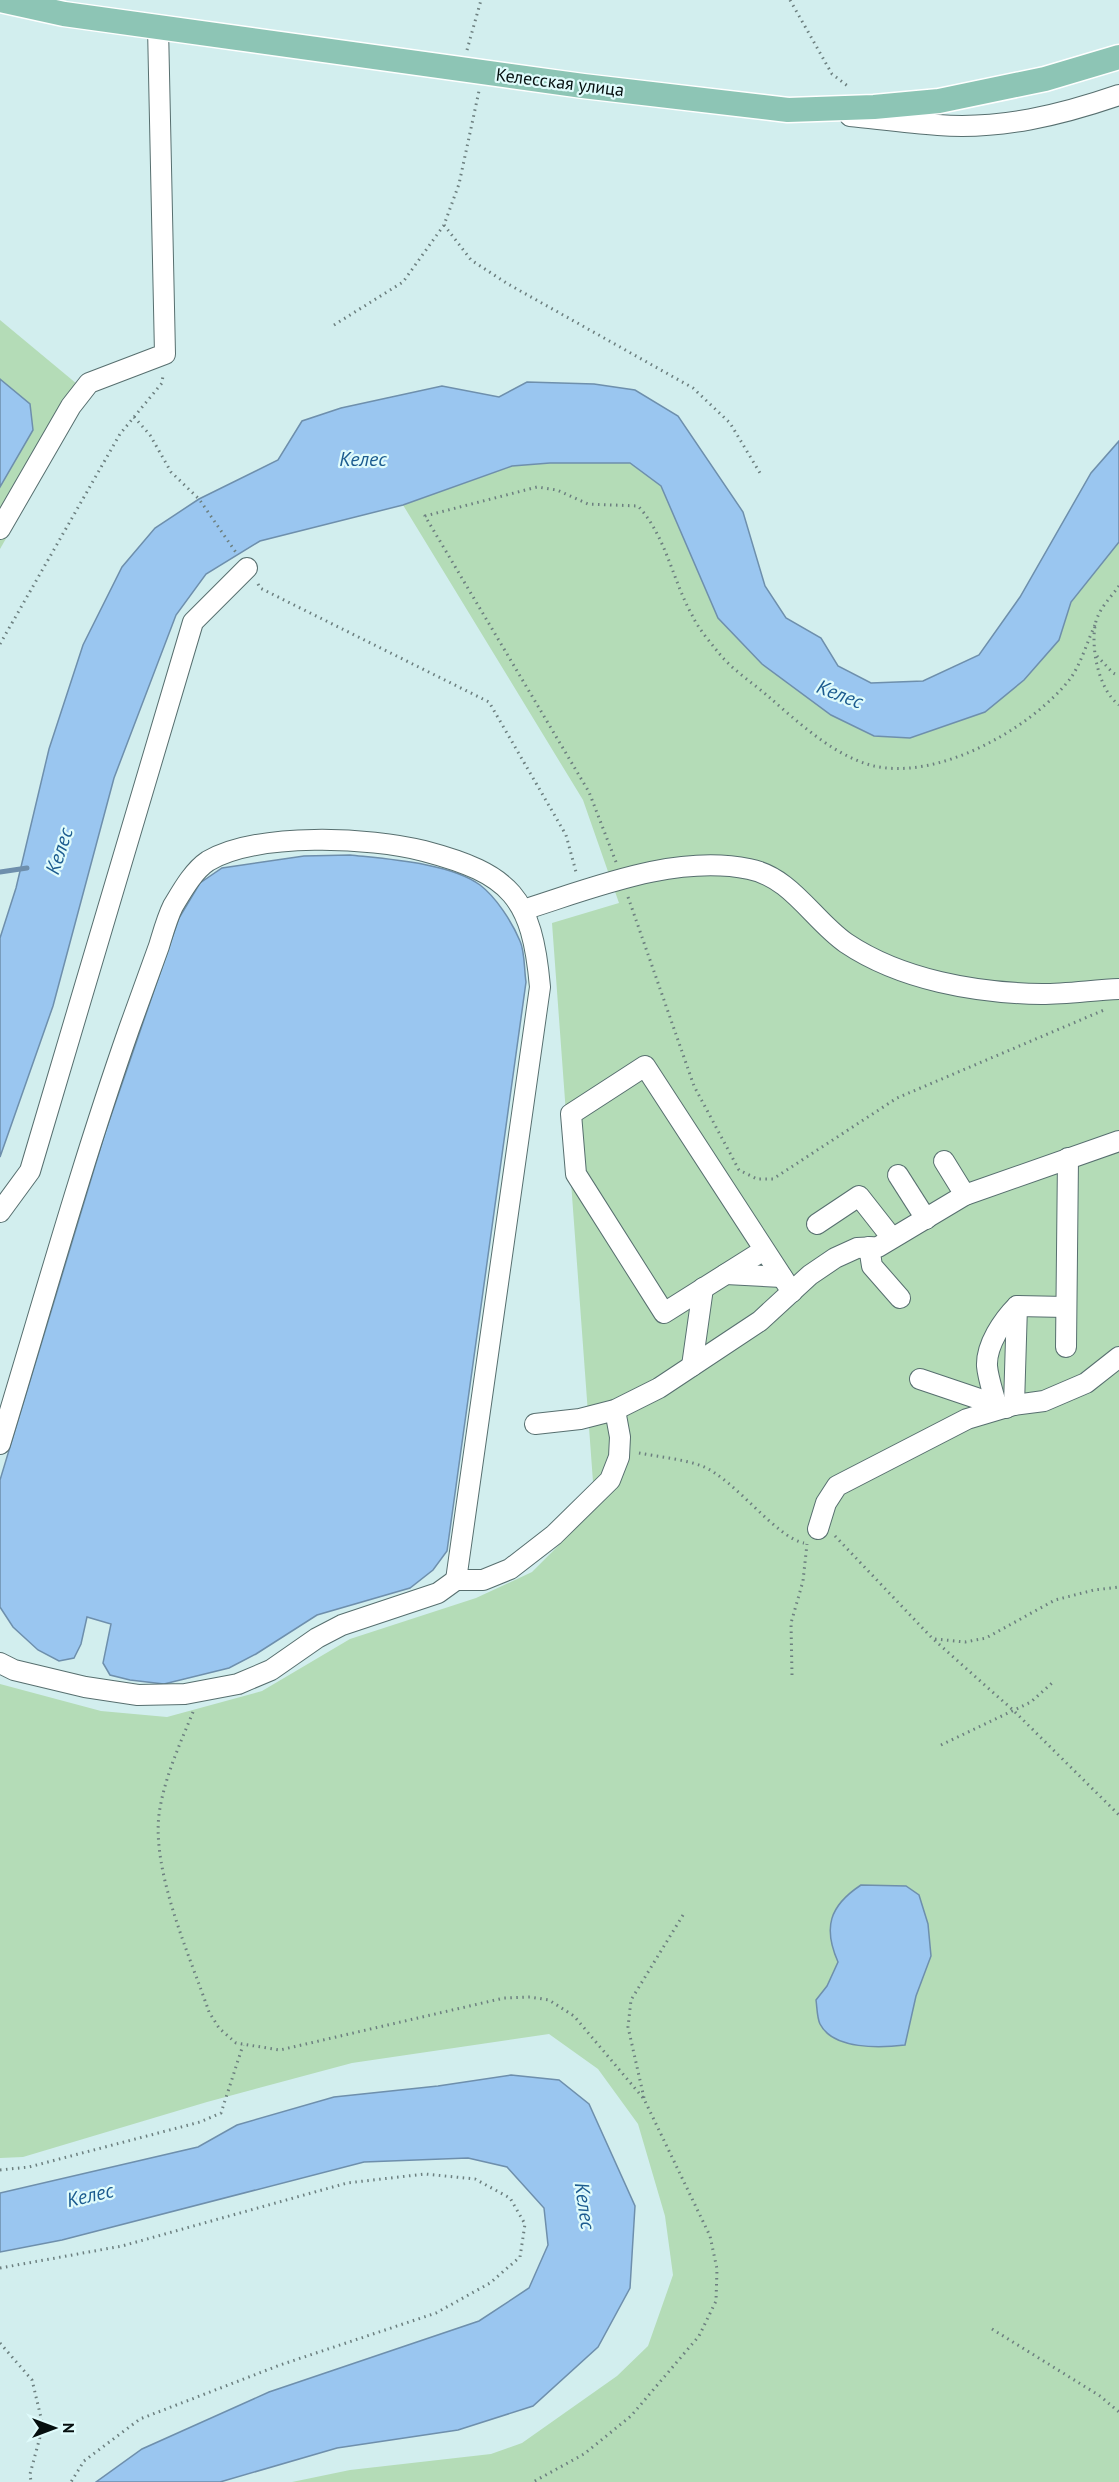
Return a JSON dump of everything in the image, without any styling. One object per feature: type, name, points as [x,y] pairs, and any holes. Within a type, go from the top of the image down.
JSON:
[{"type":"main road","name":"Келесская улица","points":[[2,2],[64,14],[158,27],[788,110],[874,107],[939,101],[1045,79],[1119,57]]},
{"type":"street","points":[[0,529],[71,406],[89,383],[165,354],[158,27]]},
{"type":"street","points":[[788,110],[940,126],[1007,123],[1067,113],[1119,95]]},
{"type":"street","points":[[0,1212],[30,1172],[193,622],[246,568]]},
{"type":"street","points":[[0,1444],[113,1074],[172,908],[191,878],[207,862],[230,852],[277,842],[333,839],[400,844],[463,861],[492,876],[518,900],[530,923],[537,953],[540,987],[456,1580]]},
{"type":"street","points":[[523,910],[662,870],[710,864],[752,869],[780,883],[845,942],[883,963],[926,978],[988,990],[1042,994],[1119,988]]},
{"type":"street","points":[[764,1250],[664,1313],[576,1174],[571,1114],[645,1066],[787,1284]]},
{"type":"street","points":[[726,1274],[787,1284],[810,1275],[835,1258],[857,1248],[878,1247],[965,1195],[1119,1141]]},
{"type":"street","points":[[1066,1347],[1068,1158]]},
{"type":"street","points":[[944,1161],[965,1195]]},
{"type":"street","points":[[898,1175],[926,1219]]},
{"type":"street","points":[[817,1224],[859,1196],[892,1238]]},
{"type":"street","points":[[869,1247],[872,1266],[900,1298]]},
{"type":"street","points":[[535,1425],[580,1419],[615,1410],[659,1388],[760,1321],[787,1284]]},
{"type":"street","points":[[692,1366],[704,1288]]},
{"type":"street","points":[[1005,1406],[987,1367],[988,1354],[1005,1318],[1017,1306],[1066,1307]]},
{"type":"street","points":[[1005,1406],[1017,1306]]},
{"type":"street","points":[[812,1536],[826,1503],[837,1486],[967,1419],[1005,1406],[1044,1401],[1086,1383],[1119,1357]]},
{"type":"street","points":[[920,1379],[1005,1406]]},
{"type":"street","points":[[0,1664],[15,1670],[86,1687],[138,1695],[185,1695],[238,1684],[271,1670],[317,1638],[342,1625],[438,1593],[456,1580],[483,1580],[510,1569],[554,1535],[610,1480],[619,1456],[620,1437],[615,1410]]},
{"type":"path","points":[[334,325],[403,282],[444,225],[459,184],[481,0]]},
{"type":"path","points":[[790,0],[832,74],[874,107]]},
{"type":"path","points":[[444,225],[471,260],[508,284],[693,388],[730,423],[760,472]]},
{"type":"path","points":[[0,644],[120,434],[162,383],[165,354]]},
{"type":"path","points":[[134,417],[150,435],[171,472],[199,499],[260,588],[489,702],[567,835],[580,892]]},
{"type":"path","points":[[1108,1008],[897,1098],[773,1179],[757,1179],[739,1170],[694,1086],[589,792],[424,516],[537,487],[557,490],[588,504],[638,506],[652,521],[692,616],[720,654],[784,710],[836,750],[871,765],[906,768],[938,764],[977,750],[1037,712],[1070,678],[1103,606],[1119,586]]},
{"type":"path","points":[[1095,625],[1096,655],[1102,681],[1119,705]]},
{"type":"path","points":[[1096,655],[1113,673],[1119,676]]},
{"type":"path","points":[[619,1448],[702,1466],[746,1498],[794,1541],[812,1536],[838,1538],[932,1638],[1014,1712],[1119,1815]]},
{"type":"path","points":[[792,1675],[791,1623],[803,1581],[812,1536]]},
{"type":"path","points":[[932,1638],[964,1642],[986,1638],[1055,1600],[1094,1590],[1119,1587]]},
{"type":"path","points":[[941,1745],[1014,1712],[1031,1702],[1052,1683]]},
{"type":"path","points":[[202,1691],[169,1770],[159,1810],[158,1847],[165,1882],[209,2012],[219,2028],[236,2043],[280,2050],[504,1998],[549,2000],[574,2016],[644,2100]]},
{"type":"path","points":[[533,2482],[584,2454],[631,2416],[699,2336],[716,2301],[717,2269],[710,2236],[644,2100],[628,2027],[631,2000],[683,1915]]},
{"type":"path","points":[[0,2170],[29,2167],[200,2122],[221,2113],[243,2045]]},
{"type":"path","points":[[0,2268],[123,2246],[347,2183],[425,2174],[475,2179],[510,2198],[525,2224],[520,2257],[490,2283],[436,2313],[280,2365],[140,2420],[84,2461],[71,2482]]},
{"type":"path","points":[[992,2329],[1100,2396],[1119,2412]]},
{"type":"path","points":[[0,2343],[32,2380],[43,2426],[30,2474],[31,2482]]},
{"type":"green space","points":[[0,320],[89,394],[0,549]]},
{"type":"green space","points":[[550,463],[630,463],[661,486],[718,618],[762,664],[831,715],[874,736],[910,738],[985,712],[1024,680],[1059,640],[1071,602],[1119,542],[1119,2482],[292,2482],[350,2470],[491,2454],[522,2443],[617,2376],[648,2346],[673,2275],[665,2216],[638,2124],[598,2069],[549,2034],[352,2063],[207,2102],[23,2157],[0,2158],[0,1684],[101,1711],[167,1717],[262,1691],[350,1639],[476,1598],[532,1572],[595,1509],[552,923],[619,903],[583,800],[403,505],[512,466]]},
{"type":"water","points":[[0,379],[30,404],[33,430],[0,487]]},
{"type":"water","name":"Келес","points":[[527,382],[594,384],[635,390],[678,416],[743,512],[765,586],[786,618],[821,638],[838,666],[871,683],[923,681],[979,655],[1020,597],[1091,473],[1119,441],[1119,542],[1071,602],[1059,640],[1024,680],[985,712],[910,738],[874,736],[831,715],[762,664],[718,618],[661,486],[630,463],[550,463],[512,466],[403,505],[260,541],[206,574],[176,615],[114,778],[53,1006],[0,1157],[0,938],[16,888],[49,749],[83,645],[122,567],[155,528],[199,499],[278,460],[302,421],[341,408],[442,386],[499,397]]},
{"type":"water","points":[[350,855],[418,863],[452,872],[480,885],[503,910],[517,934],[524,955],[526,982],[447,1551],[433,1570],[410,1588],[317,1615],[256,1654],[229,1668],[164,1684],[110,1675],[103,1663],[111,1624],[87,1617],[81,1644],[74,1658],[59,1661],[38,1650],[13,1627],[0,1607],[0,1480],[105,1133],[179,918],[200,883],[222,868],[304,856]]},
{"type":"water","points":[[861,1885],[906,1886],[919,1895],[928,1924],[931,1956],[916,1996],[905,2045],[871,2047],[846,2043],[826,2032],[819,2022],[816,2000],[827,1986],[838,1962],[831,1939],[832,1919],[842,1901]]},
{"type":"water","name":"Келес","points":[[511,2075],[559,2080],[589,2104],[635,2206],[630,2288],[598,2347],[533,2406],[458,2430],[337,2448],[220,2482],[96,2482],[142,2449],[269,2392],[479,2321],[529,2288],[548,2245],[544,2208],[507,2167],[468,2158],[364,2162],[62,2240],[0,2252],[0,2193],[198,2147],[237,2125],[334,2097],[438,2086]]},
{"type":"waterway","points":[[0,872],[27,868]]}]
